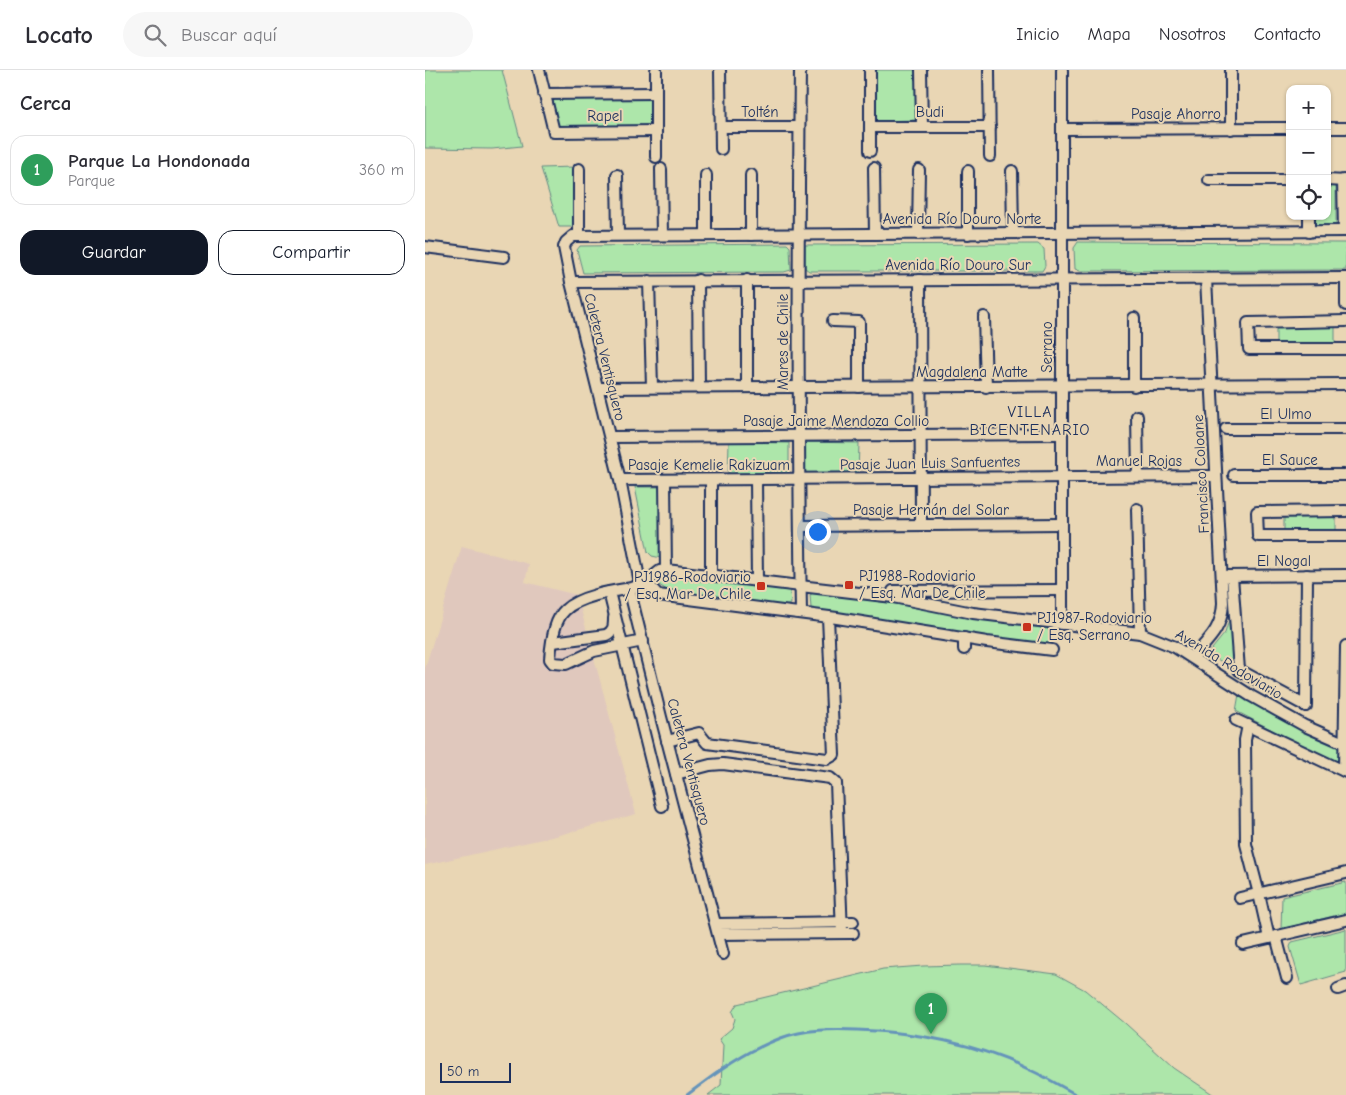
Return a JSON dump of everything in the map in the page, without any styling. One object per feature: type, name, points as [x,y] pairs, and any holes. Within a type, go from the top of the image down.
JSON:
[{"type":"street","points":[[539,70],[544,94],[656,93]]},
{"type":"street","points":[[656,157],[657,70]]},
{"type":"street","points":[[720,70],[721,149]]},
{"type":"street","name":"Mares de Chile","points":[[800,70],[798,436],[801,613]]},
{"type":"street","points":[[870,70],[870,150]]},
{"type":"street","points":[[921,70],[922,127]]},
{"type":"street","points":[[989,70],[990,156]]},
{"type":"street","name":"Serrano","points":[[1062,70],[1063,624]]},
{"type":"street","points":[[1231,70],[1231,128]]},
{"type":"street","name":"Rapel","points":[[544,94],[554,132],[656,131]]},
{"type":"street","name":"Toltén","points":[[721,127],[799,127]]},
{"type":"street","name":"Budi","points":[[870,127],[990,127]]},
{"type":"street","name":"Pasaje Ahorro","points":[[1062,129],[1286,128]]},
{"type":"street","points":[[1331,128],[1346,128]]},
{"type":"street","points":[[874,168],[875,234]]},
{"type":"street","points":[[579,169],[579,235]]},
{"type":"street","points":[[661,169],[662,235]]},
{"type":"street","points":[[918,234],[919,170]]},
{"type":"street","points":[[1012,170],[1013,233]]},
{"type":"street","points":[[968,171],[968,234]]},
{"type":"street","points":[[617,175],[618,235]]},
{"type":"street","points":[[705,175],[705,235]]},
{"type":"street","points":[[751,175],[751,234]]},
{"type":"street","points":[[1209,180],[1286,180]]},
{"type":"street","points":[[1331,180],[1344,180],[1345,231]]},
{"type":"street","points":[[1309,220],[1309,232]]},
{"type":"street","name":"Avenida Río Douro Norte","points":[[579,235],[1345,231]]},
{"type":"street","name":"Caletera Ventisquero","points":[[579,235],[568,238],[565,247],[571,282],[620,480],[639,584],[630,592],[723,954]]},
{"type":"street","points":[[425,247],[504,257]]},
{"type":"street","name":"Francisco Coloane","points":[[1193,657],[1221,621],[1227,576],[1216,476],[1205,278]]},
{"type":"street","points":[[1346,278],[1346,305]]},
{"type":"street","name":"Avenida Río Douro Sur","points":[[571,282],[1346,278]]},
{"type":"street","points":[[698,280],[699,387]]},
{"type":"street","points":[[747,280],[747,387]]},
{"type":"street","points":[[919,280],[921,524]]},
{"type":"street","points":[[649,281],[652,387]]},
{"type":"street","points":[[984,317],[986,387]]},
{"type":"street","points":[[1134,318],[1134,386]]},
{"type":"street","points":[[1346,321],[1248,323],[1249,349],[1346,349]]},
{"type":"street","points":[[833,322],[859,322],[859,387]]},
{"type":"street","name":"Magdalena Matte","points":[[598,388],[1346,384]]},
{"type":"street","points":[[1137,416],[1138,476]]},
{"type":"street","name":"El Ulmo","points":[[1226,429],[1346,429]]},
{"type":"street","name":"Pasaje Jaime Mendoza Collio","points":[[610,437],[1062,434]]},
{"type":"street","name":"El Sauce","points":[[1234,475],[1346,475]]},
{"type":"street","name":"Manuel Rojas","points":[[1062,476],[1216,476]]},
{"type":"street","name":"Pasaje Juan Luis Sanfuentes","points":[[799,479],[1062,476]]},
{"type":"street","name":"Pasaje Kemelie Rakizuam","points":[[620,480],[799,479]]},
{"type":"street","points":[[643,640],[594,651],[559,665],[553,663],[551,659],[557,625],[565,610],[585,599],[639,584],[655,574],[666,570],[665,480]]},
{"type":"street","points":[[711,480],[711,574]]},
{"type":"street","points":[[756,480],[757,580]]},
{"type":"street","points":[[1137,508],[1140,633]]},
{"type":"street","points":[[1346,511],[1257,512],[1258,536],[1346,536]]},
{"type":"street","name":"Pasaje Hernán del Solar","points":[[800,526],[1062,524]]},
{"type":"street","name":"Avenida Rodoviario","points":[[666,570],[893,597],[973,613],[1140,633],[1167,643],[1193,657],[1251,696],[1305,726],[1345,744]]},
{"type":"street","points":[[1227,576],[1239,670],[1306,706],[1307,575]]},
{"type":"street","name":"El Nogal","points":[[1227,576],[1346,575]]},
{"type":"street","points":[[639,584],[659,595],[903,627],[964,638],[1053,650]]},
{"type":"street","points":[[893,597],[893,591],[1062,590]]},
{"type":"street","points":[[609,592],[663,806]]},
{"type":"street","points":[[553,642],[606,635],[611,632],[614,626],[613,609]]},
{"type":"street","points":[[667,741],[699,733],[707,743],[827,758],[834,755],[828,617]]},
{"type":"street","points":[[964,638],[964,649]]},
{"type":"street","points":[[1237,720],[1345,771],[1346,646]]},
{"type":"street","points":[[1248,725],[1245,740],[1246,844],[1272,937],[1287,978]]},
{"type":"street","points":[[676,774],[710,765],[723,764],[830,778],[836,783],[841,927]]},
{"type":"street","points":[[1239,898],[1346,873]]},
{"type":"street","points":[[1243,944],[1346,920]]},
{"type":"street","points":[[717,929],[853,927]]},
{"type":"shaded area","points":[[462,546],[529,564],[525,582],[577,595],[636,814],[556,836],[425,865],[425,668]]},
{"type":"green space","points":[[425,70],[502,70],[522,146],[492,149],[425,148]]},
{"type":"green space","points":[[873,70],[917,70],[918,120],[873,121]]},
{"type":"green space","points":[[549,97],[650,97],[650,127],[557,127]]},
{"type":"green space","points":[[574,167],[575,227],[559,227],[541,168]]},
{"type":"green space","points":[[1331,186],[1336,186],[1336,225],[1312,225],[1312,220],[1331,220]]},
{"type":"green space","points":[[1078,242],[1346,243],[1346,270],[1080,271],[1075,269],[1074,248]]},
{"type":"green space","points":[[787,244],[790,247],[791,270],[784,272],[583,273],[577,250],[580,246]]},
{"type":"green space","points":[[1038,244],[1044,249],[1045,266],[1042,271],[809,271],[805,268],[805,245]]},
{"type":"green space","points":[[1276,323],[1335,324],[1335,346],[1276,346]]},
{"type":"green space","points":[[729,442],[789,443],[789,477],[728,476]]},
{"type":"green space","points":[[804,442],[859,443],[858,477],[804,476]]},
{"type":"green space","points":[[635,487],[662,487],[661,558],[652,556],[648,552]]},
{"type":"green space","points":[[1284,514],[1336,514],[1336,533],[1284,533]]},
{"type":"green space","points":[[671,575],[790,591],[791,604],[783,607],[670,592],[659,585],[660,580]]},
{"type":"green space","points":[[813,593],[873,600],[1048,629],[1051,633],[1051,643],[1050,645],[966,635],[815,610],[811,608],[810,595]]},
{"type":"green space","points":[[1231,614],[1236,670],[1208,654],[1225,633]]},
{"type":"green space","points":[[1239,694],[1307,733],[1338,747],[1338,760],[1334,762],[1329,760],[1236,711]]},
{"type":"green space","points":[[1346,882],[1346,913],[1281,929],[1282,897]]},
{"type":"green space","points":[[1346,929],[1346,972],[1301,985],[1290,947],[1292,942]]},
{"type":"green space","points":[[985,965],[1056,974],[1085,990],[1174,1068],[1214,1095],[708,1095],[721,1085],[723,1045],[719,1039],[732,1028],[735,1019],[732,1012],[737,1004],[883,969]]},
{"type":"waterway","points":[[687,1095],[732,1063],[768,1043],[790,1035],[819,1030],[901,1033],[968,1046],[1010,1061],[1077,1095]]},
{"type":"place","name":"PJ1988-Rodoviario / Esq. Mar De Chile","points":[[849,585]]},
{"type":"place","name":"PJ1986-Rodoviario / Esq. Mar De Chile","points":[[761,586]]},
{"type":"place","name":"PJ1987-Rodoviario / Esq. Serrano","points":[[1027,627]]},
{"type":"place","name":"Parque La Hondonada","points":[[931,1034]]},
{"type":"district","name":"VILLA BICENTENARIO","points":[[1030,420]]}]
